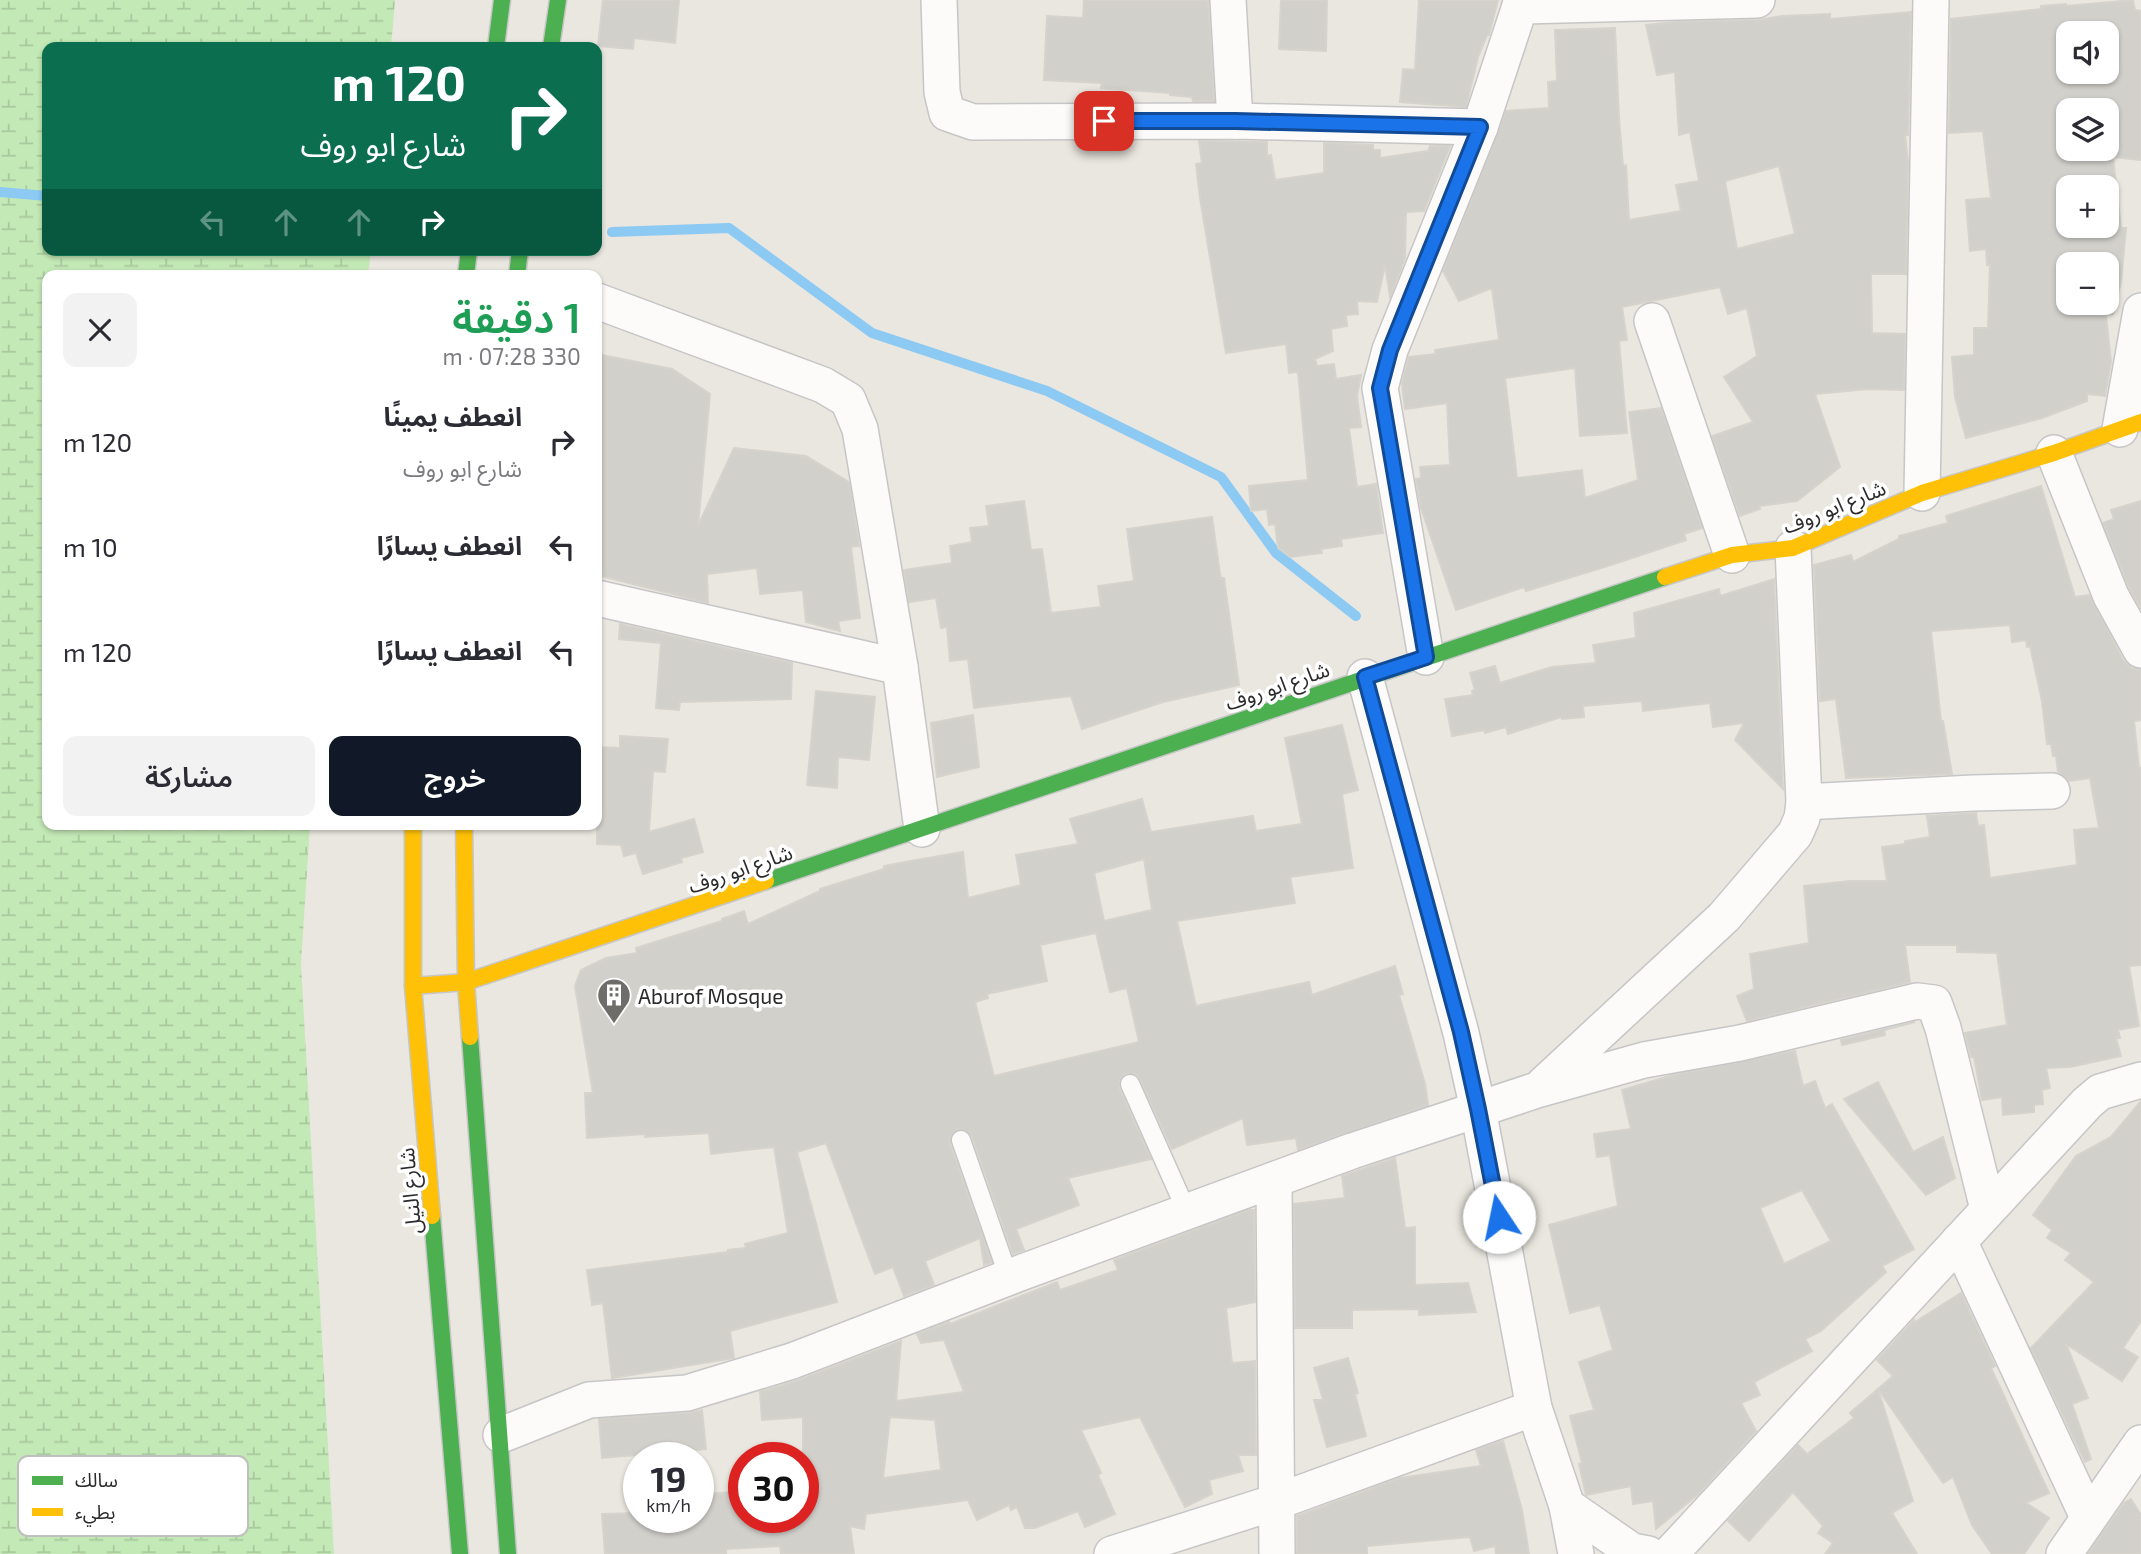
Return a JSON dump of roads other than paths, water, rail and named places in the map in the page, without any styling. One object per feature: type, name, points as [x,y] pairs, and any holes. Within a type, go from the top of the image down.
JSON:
[{"type":"street","points":[[497,42],[502,0]]},
{"type":"street","points":[[552,42],[558,0]]},
{"type":"street","points":[[939,0],[942,92],[947,113],[973,122],[1235,121],[1480,127]]},
{"type":"street","points":[[1228,0],[1235,121]]},
{"type":"street","points":[[1426,657],[1380,388],[1390,350],[1480,127],[1521,3],[1757,0]]},
{"type":"street","points":[[1922,493],[1931,0]]},
{"type":"street","points":[[602,303],[823,385],[848,400],[860,429],[900,667],[922,829]]},
{"type":"street","points":[[2130,426],[2141,311]]},
{"type":"street","points":[[1652,321],[1732,555]]},
{"type":"street","name":"شارع ابو روف","points":[[413,986],[466,982],[1732,555],[1793,548],[1922,493],[2054,453],[2130,426]]},
{"type":"street","points":[[2054,453],[2111,596],[2141,650]]},
{"type":"street","points":[[1537,1090],[1724,917],[1795,834],[1802,818],[1804,802],[1793,548]]},
{"type":"street","points":[[602,599],[900,667]]},
{"type":"street","points":[[1365,677],[1461,1032],[1534,1408],[1567,1506],[1576,1554]]},
{"type":"street","points":[[1804,802],[1973,793],[2052,792]]},
{"type":"street","name":"شارع النيل","points":[[412,830],[413,986],[460,1554]]},
{"type":"street","points":[[464,830],[466,982],[508,1554]]},
{"type":"street","points":[[501,1435],[589,1400],[687,1393],[792,1361],[1186,1212],[1537,1090],[1644,1059],[1740,1042],[1917,1001],[1934,1003],[1943,1028],[1988,1209]]},
{"type":"street","points":[[1670,1554],[2087,1103],[2100,1092],[2141,1080]]},
{"type":"street","points":[[1274,1180],[1278,1554]]},
{"type":"street","points":[[1959,1241],[2088,1517]]},
{"type":"street","points":[[1112,1554],[1276,1502],[1534,1408]]},
{"type":"street","points":[[2064,1554],[2141,1443]]},
{"type":"street","points":[[1567,1506],[1632,1551],[1648,1554]]},
{"type":"lane","points":[[1130,1084],[1186,1212]]},
{"type":"lane","points":[[961,1140],[1009,1278]]},
{"type":"waterway","points":[[0,192],[42,196]]},
{"type":"waterway","points":[[612,232],[729,228],[872,333],[1047,391],[1221,477],[1276,553],[1356,616]]},
{"type":"place","name":"Aburof Mosque","points":[[614,1025]]}]
